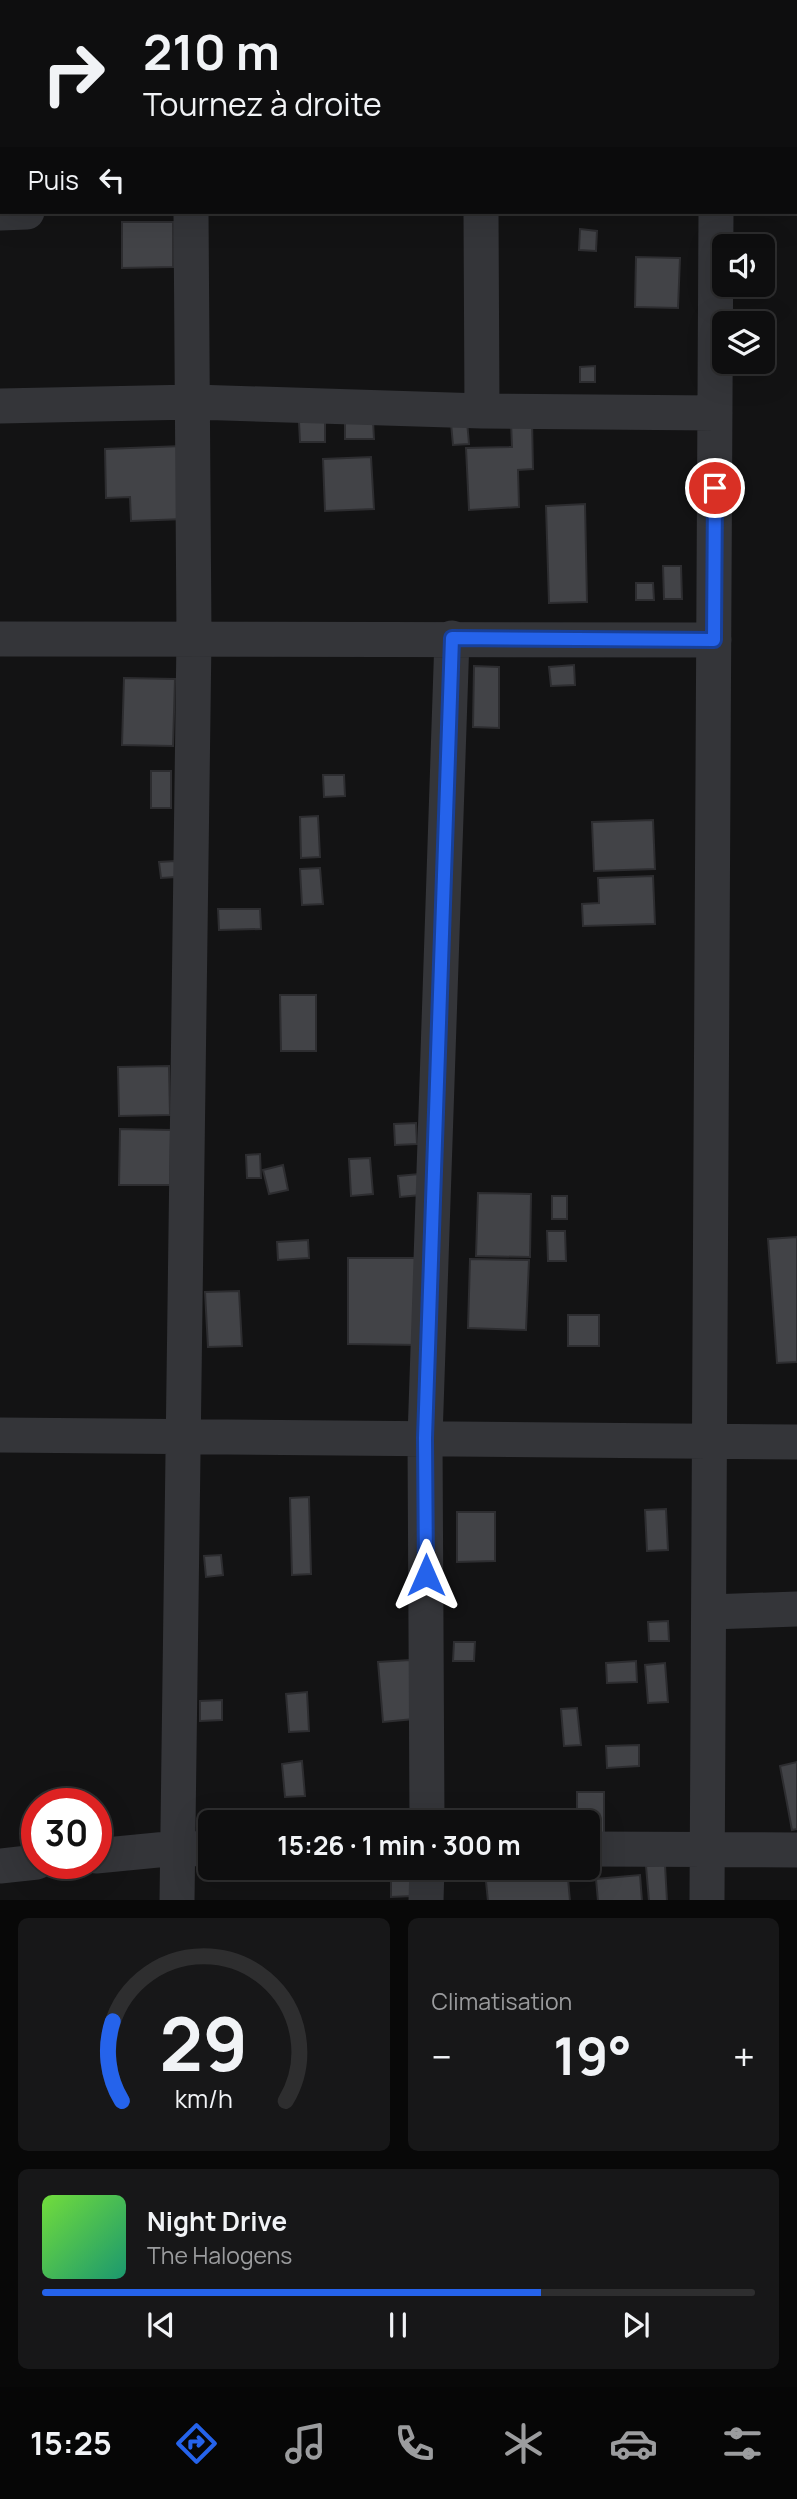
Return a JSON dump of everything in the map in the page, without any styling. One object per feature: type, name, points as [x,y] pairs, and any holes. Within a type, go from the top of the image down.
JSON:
[{"type":"street","points":[[177,1900],[194,1848],[183,1436],[194,637],[191,214]]},
{"type":"street","points":[[481,214],[482,411]]},
{"type":"street","points":[[707,1900],[716,214]]},
{"type":"street","points":[[0,406],[194,402],[482,411],[715,413]]},
{"type":"street","points":[[0,639],[194,637],[714,640]]},
{"type":"street","points":[[427,1810],[425,1438],[452,638]]},
{"type":"street","points":[[0,1434],[797,1442]]},
{"type":"street","points":[[709,1612],[797,1609]]},
{"type":"street","points":[[600,1849],[707,1847],[797,1850]]},
{"type":"street","points":[[112,1855],[194,1848]]},
{"type":"street","points":[[0,1866],[21,1864]]},
{"type":"street","points":[[426,1900],[427,1880]]},
{"type":"building","points":[[122,222],[173,222],[173,267],[122,268]]},
{"type":"building","points":[[580,229],[597,231],[596,251],[579,250]]},
{"type":"building","points":[[636,257],[680,258],[678,308],[635,307]]},
{"type":"building","points":[[595,366],[595,382],[580,382],[580,367]]},
{"type":"building","points":[[532,420],[533,469],[518,470],[519,507],[469,510],[466,448],[512,447],[511,421]]},
{"type":"building","points":[[373,421],[374,439],[345,439],[345,422]]},
{"type":"building","points":[[467,421],[469,444],[453,445],[451,423]]},
{"type":"building","points":[[299,422],[325,422],[325,442],[300,442]]},
{"type":"building","points":[[182,446],[185,519],[131,521],[130,497],[106,498],[105,449]]},
{"type":"building","points":[[371,457],[374,509],[325,511],[323,459]]},
{"type":"building","points":[[585,504],[587,602],[549,603],[546,506]]},
{"type":"building","points":[[663,566],[681,566],[682,599],[664,599]]},
{"type":"building","points":[[636,583],[653,583],[654,600],[636,600]]},
{"type":"building","points":[[574,665],[575,685],[551,686],[549,667]]},
{"type":"building","points":[[474,666],[499,667],[499,728],[473,727]]},
{"type":"building","points":[[124,678],[175,679],[173,746],[122,745]]},
{"type":"building","points":[[151,771],[171,771],[171,808],[151,808]]},
{"type":"building","points":[[323,775],[344,775],[345,796],[324,797]]},
{"type":"building","points":[[318,816],[320,857],[301,858],[300,817]]},
{"type":"building","points":[[653,820],[655,869],[594,871],[592,822]]},
{"type":"building","points":[[175,861],[176,877],[161,878],[159,862]]},
{"type":"building","points":[[320,868],[323,904],[302,905],[300,869]]},
{"type":"building","points":[[653,876],[655,924],[583,926],[582,904],[599,903],[598,878]]},
{"type":"building","points":[[218,909],[260,909],[261,929],[219,930]]},
{"type":"building","points":[[280,995],[316,995],[316,1051],[281,1051]]},
{"type":"building","points":[[169,1066],[170,1115],[119,1116],[118,1067]]},
{"type":"building","points":[[416,1123],[417,1144],[395,1145],[394,1124]]},
{"type":"building","points":[[120,1129],[171,1130],[170,1185],[119,1185]]},
{"type":"building","points":[[260,1154],[261,1178],[247,1178],[246,1155]]},
{"type":"building","points":[[370,1158],[373,1194],[351,1196],[349,1159]]},
{"type":"building","points":[[283,1165],[288,1190],[269,1194],[263,1170]]},
{"type":"building","points":[[419,1174],[421,1195],[400,1197],[398,1176]]},
{"type":"building","points":[[478,1193],[531,1194],[530,1257],[476,1256]]},
{"type":"building","points":[[552,1196],[567,1196],[567,1219],[552,1219]]},
{"type":"building","points":[[547,1231],[565,1231],[566,1261],[548,1261]]},
{"type":"building","points":[[797,1237],[797,1362],[777,1363],[768,1239]]},
{"type":"building","points":[[308,1240],[309,1258],[278,1260],[277,1242]]},
{"type":"building","points":[[348,1258],[421,1258],[420,1345],[348,1344]]},
{"type":"building","points":[[470,1259],[529,1260],[526,1330],[468,1328]]},
{"type":"building","points":[[239,1291],[242,1346],[208,1347],[205,1292]]},
{"type":"building","points":[[568,1315],[599,1315],[599,1346],[568,1346]]},
{"type":"building","points":[[309,1497],[311,1574],[292,1575],[290,1498]]},
{"type":"building","points":[[666,1509],[668,1550],[647,1551],[645,1510]]},
{"type":"building","points":[[457,1512],[495,1512],[495,1561],[457,1562]]},
{"type":"building","points":[[221,1555],[223,1575],[206,1577],[204,1556]]},
{"type":"building","points":[[668,1621],[669,1641],[649,1641],[648,1622]]},
{"type":"building","points":[[454,1642],[475,1642],[474,1661],[453,1661]]},
{"type":"building","points":[[410,1660],[414,1719],[383,1722],[378,1662]]},
{"type":"building","points":[[636,1661],[637,1682],[607,1683],[606,1663]]},
{"type":"building","points":[[665,1663],[668,1702],[648,1703],[645,1665]]},
{"type":"building","points":[[307,1692],[309,1731],[289,1732],[286,1694]]},
{"type":"building","points":[[222,1700],[222,1720],[200,1721],[200,1701]]},
{"type":"building","points":[[577,1708],[581,1745],[564,1746],[561,1709]]},
{"type":"building","points":[[639,1745],[639,1766],[607,1768],[606,1746]]},
{"type":"building","points":[[302,1761],[305,1796],[285,1797],[282,1764]]},
{"type":"building","points":[[797,1762],[797,1829],[792,1830],[780,1766]]},
{"type":"building","points":[[577,1792],[604,1792],[604,1834],[600,1834],[600,1810],[577,1810]]},
{"type":"building","points":[[665,1865],[667,1900],[649,1900],[646,1866]]},
{"type":"building","points":[[640,1875],[642,1900],[598,1900],[596,1880]]},
{"type":"building","points":[[391,1880],[411,1880],[412,1896],[391,1897]]},
{"type":"building","points":[[486,1880],[568,1880],[570,1900],[488,1900]]},
{"type":"route","points":[[426,1575],[425,1438],[452,638],[714,640],[715,488]]}]
